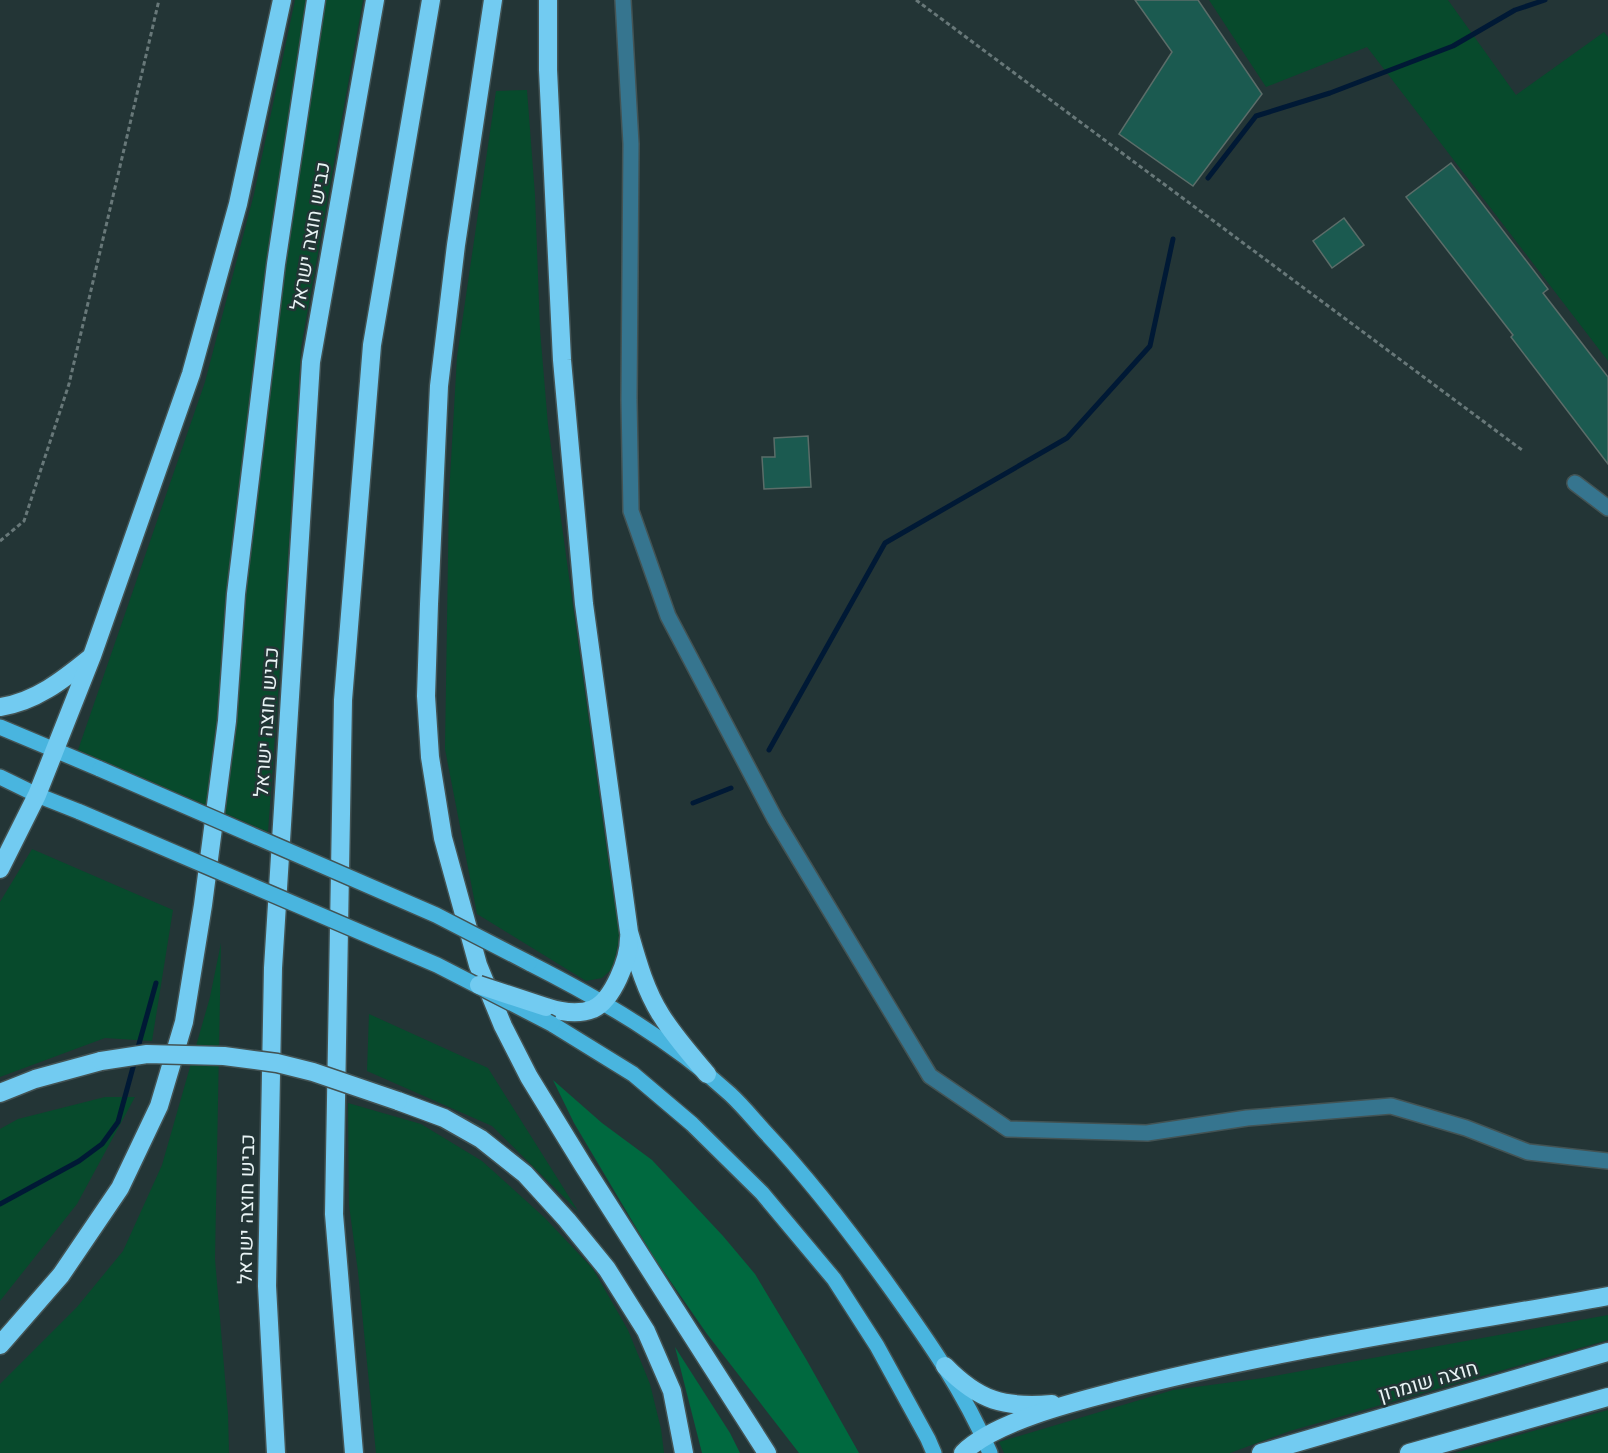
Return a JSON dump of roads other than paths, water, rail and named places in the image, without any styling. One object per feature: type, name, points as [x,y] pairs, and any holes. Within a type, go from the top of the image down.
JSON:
[{"type":"highway","points":[[0,869],[37,795],[92,656],[191,374],[238,204],[282,0]]},
{"type":"highway","points":[[0,1345],[62,1275],[120,1188],[159,1106],[184,1022],[203,905],[227,721],[236,594],[276,264],[316,0]]},
{"type":"highway","name":"כביש חוצה ישראל","points":[[276,1453],[267,1286],[273,968],[311,362],[375,0]]},
{"type":"highway","points":[[354,1453],[334,1214],[343,700],[372,345],[431,0]]},
{"type":"highway","points":[[493,0],[456,245],[440,386],[426,696],[430,757],[443,838],[460,907],[478,965],[503,1026],[529,1077],[582,1165],[767,1453]]},
{"type":"highway","points":[[548,0],[548,70],[562,360],[584,604],[629,932],[645,984],[660,1014],[707,1074]]},
{"type":"highway","points":[[0,707],[16,705],[60,683],[92,656]]},
{"type":"highway","points":[[479,985],[549,1016],[558,1011],[580,1012],[592,1009],[603,1003],[619,978],[629,949],[629,932]]},
{"type":"highway","points":[[0,1093],[35,1079],[101,1061],[147,1054],[224,1056],[277,1063],[313,1072],[444,1118],[481,1139],[525,1174],[607,1269],[646,1331],[672,1391],[684,1453]]},
{"type":"highway","points":[[963,1453],[987,1445],[1021,1420],[1072,1402],[1169,1377],[1278,1354],[1608,1296]]},
{"type":"highway","name":"חוצה שומרון","points":[[1261,1453],[1608,1352]]},
{"type":"highway","points":[[945,1366],[960,1382],[977,1394],[994,1401],[1016,1405],[1072,1402]]},
{"type":"highway","points":[[1409,1453],[1608,1397]]},
{"type":"main road","points":[[0,727],[436,915],[603,1003],[655,1034],[731,1095],[803,1172],[858,1242],[945,1366],[987,1445]]},
{"type":"main road","points":[[0,777],[37,795],[360,931],[479,985]]},
{"type":"main road","points":[[549,1016],[633,1074],[692,1124],[762,1193],[834,1279],[877,1346],[934,1453]]},
{"type":"street","points":[[623,0],[631,144],[629,400],[631,511],[668,616],[775,819],[930,1076],[1008,1129],[1147,1133],[1247,1118],[1391,1106],[1466,1128],[1528,1152],[1608,1161]]},
{"type":"street","points":[[1575,483],[1608,508]]},
{"type":"waterway","points":[[1208,178],[1256,116],[1330,93],[1453,46],[1515,10],[1545,0]]},
{"type":"waterway","points":[[769,750],[885,543],[1067,438],[1150,346],[1173,239]]},
{"type":"waterway","points":[[693,803],[731,788]]},
{"type":"waterway","points":[[137,1051],[156,983]]},
{"type":"waterway","points":[[0,1204],[79,1161],[102,1144],[118,1122],[135,1060]]}]
